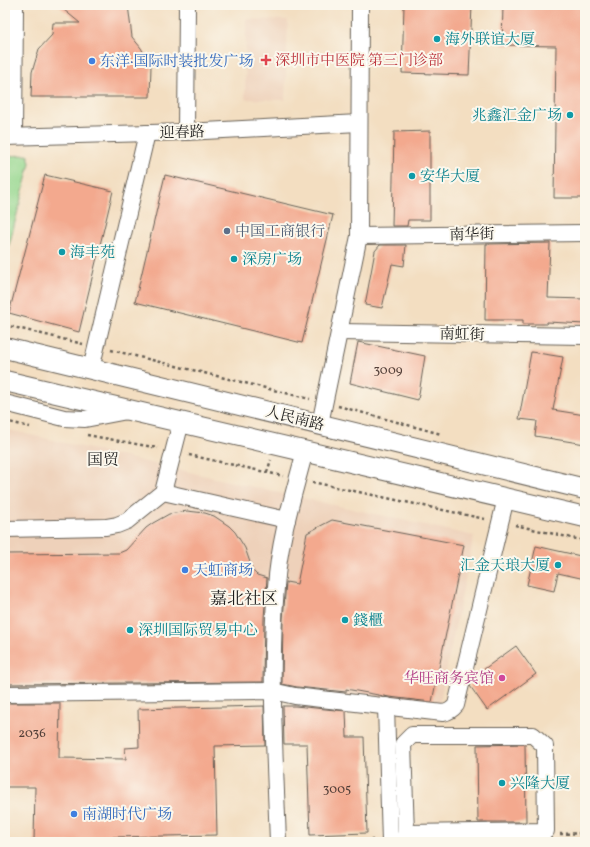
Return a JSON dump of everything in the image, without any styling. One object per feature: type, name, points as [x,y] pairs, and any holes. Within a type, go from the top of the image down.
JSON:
[{"type":"main road","name":"人民南路","points":[[5,348],[585,489]]},
{"type":"main road","name":"人民南路","points":[[5,381],[585,517]]},
{"type":"street","points":[[10,137],[15,5]]},
{"type":"street","points":[[186,132],[187,5]]},
{"type":"street","points":[[320,424],[359,236],[360,5]]},
{"type":"street","name":"迎春路","points":[[10,137],[186,132],[359,123]]},
{"type":"street","points":[[91,369],[147,133]]},
{"type":"street","name":"南华街","points":[[359,236],[585,233]]},
{"type":"street","name":"南虹街","points":[[339,332],[585,336]]},
{"type":"street","points":[[5,403],[64,418],[85,418],[130,410]]},
{"type":"street","points":[[5,529],[106,527],[127,521],[163,492],[180,422]]},
{"type":"street","points":[[278,842],[272,691],[276,587],[287,520],[304,451]]},
{"type":"street","points":[[163,492],[287,520]]},
{"type":"street","points":[[5,694],[272,691],[295,696],[443,713],[448,712],[456,705],[506,498]]},
{"type":"street","points":[[386,706],[390,842]]},
{"type":"street","points":[[534,734],[544,746],[546,831],[404,837],[403,744],[412,735],[534,734]]},
{"type":"path","points":[[5,326],[324,403],[448,436]]},
{"type":"path","points":[[579,539],[585,541]]},
{"type":"shaded area","name":"深圳市中医院 第三门诊部","points":[[246,19],[288,20],[285,100],[245,99]]},
{"type":"shaded area","points":[[5,429],[266,490],[474,536],[438,710],[243,686],[5,689]]},
{"type":"green space","points":[[28,155],[30,163],[5,261],[5,156]]},
{"type":"building","name":"东洋·国际时装批发广场","points":[[58,5],[128,5],[132,37],[141,48],[151,66],[150,97],[31,97],[32,72],[39,49],[52,35],[53,23],[80,23]]},
{"type":"building","name":"海外联谊大厦","points":[[404,5],[472,5],[469,75],[402,73]]},
{"type":"building","name":"兆鑫汇金广场","points":[[503,5],[585,5],[585,198],[554,198],[556,46],[502,45]]},
{"type":"building","name":"安华大厦","points":[[430,131],[430,220],[408,220],[407,226],[392,226],[394,132]]},
{"type":"building","name":"海丰苑","points":[[45,175],[113,191],[79,332],[9,313]]},
{"type":"building","name":"深房广场","points":[[165,175],[333,215],[302,343],[135,302]]},
{"type":"building","points":[[550,243],[548,298],[585,299],[585,324],[547,322],[547,324],[523,324],[523,320],[485,320],[486,244]]},
{"type":"building","points":[[380,245],[406,245],[404,266],[392,264],[382,308],[365,305],[375,251]]},
{"type":"building","points":[[358,342],[425,356],[418,400],[350,383]]},
{"type":"building","points":[[531,352],[563,357],[553,410],[585,415],[585,444],[535,436],[537,421],[519,419]]},
{"type":"building","name":"深圳国际贸易中心","points":[[187,511],[205,513],[214,516],[229,526],[235,532],[245,548],[253,571],[257,575],[267,578],[264,618],[263,682],[5,684],[5,554],[119,553],[126,550],[146,528],[153,523],[169,514]]},
{"type":"building","points":[[332,520],[464,545],[432,702],[389,697],[346,689],[346,692],[282,684],[283,619],[286,582],[297,584],[307,533]]},
{"type":"building","name":"汇金天琅大厦","points":[[536,546],[585,557],[585,579],[558,573],[554,591],[527,585]]},
{"type":"building","name":"华旺商务宾馆","points":[[516,646],[536,674],[487,710],[470,686],[473,677]]},
{"type":"building","points":[[5,703],[60,703],[59,758],[126,759],[125,748],[139,747],[138,709],[264,706],[265,745],[215,746],[217,835],[113,837],[113,842],[34,842],[35,787],[5,787]]},
{"type":"building","points":[[283,706],[346,711],[347,737],[364,737],[367,833],[310,835],[307,744],[284,744]]},
{"type":"building","name":"兴隆大厦","points":[[525,744],[526,822],[478,822],[477,745]]},
{"type":"place","name":"海外联谊大厦","points":[[437,39]]},
{"type":"place","name":"深圳市中医院 第三门诊部","points":[[266,60]]},
{"type":"place","name":"东洋·国际时装批发广场","points":[[92,61]]},
{"type":"place","name":"兆鑫汇金广场","points":[[570,115]]},
{"type":"place","name":"安华大厦","points":[[412,176]]},
{"type":"place","name":"中国工商银行","points":[[227,231]]},
{"type":"place","name":"海丰苑","points":[[62,252]]},
{"type":"place","name":"深房广场","points":[[234,259]]},
{"type":"place","name":"汇金天琅大厦","points":[[558,565]]},
{"type":"place","name":"天虹商场","points":[[185,570]]},
{"type":"place","name":"錢櫃","points":[[345,620]]},
{"type":"place","name":"深圳国际贸易中心","points":[[130,630]]},
{"type":"place","name":"华旺商务宾馆","points":[[502,678]]},
{"type":"place","name":"兴隆大厦","points":[[502,783]]},
{"type":"place","name":"南湖时代广场","points":[[74,814]]},
{"type":"district","name":"国贸","points":[[103,459]]},
{"type":"district","name":"嘉北社区","points":[[244,598]]}]
